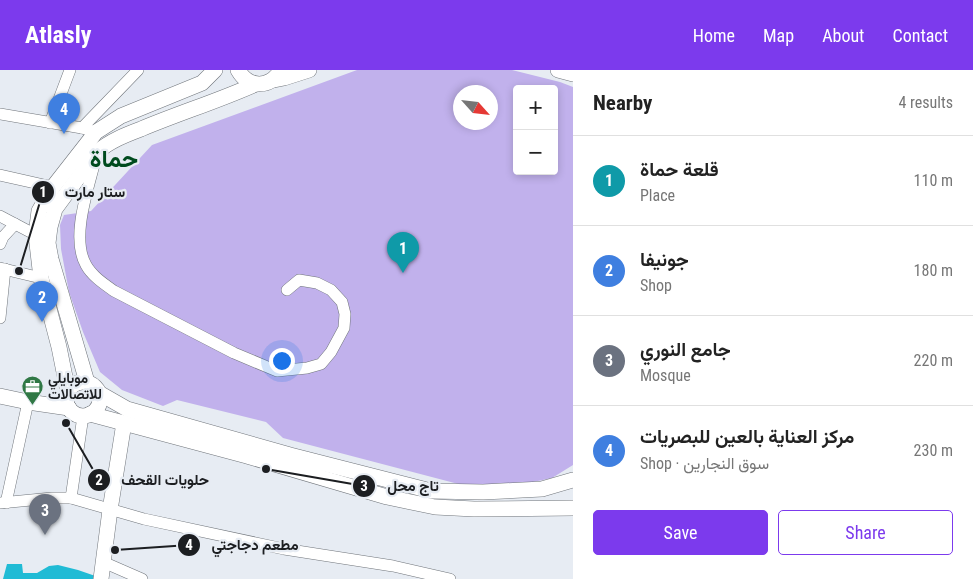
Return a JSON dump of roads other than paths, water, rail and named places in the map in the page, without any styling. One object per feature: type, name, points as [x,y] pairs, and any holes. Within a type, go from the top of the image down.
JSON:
[{"type":"main road","points":[[87,415],[98,408],[100,398],[93,388],[56,276],[48,243],[58,192],[89,130],[215,70]]},
{"type":"main road","points":[[238,71],[246,80],[256,84],[265,84],[277,75],[284,78],[310,70]]},
{"type":"main road","points":[[558,70],[573,74]]},
{"type":"main road","points":[[68,392],[59,347],[41,278],[36,235],[39,210],[105,145],[153,123],[234,94],[256,84]]},
{"type":"main road","points":[[573,480],[542,489],[483,492],[430,491],[290,455],[127,409],[82,382],[71,387],[66,397],[66,403],[75,414],[124,423],[387,496],[435,507],[474,509],[573,508]]},
{"type":"main road","points":[[0,396],[69,408]]},
{"type":"main road","points":[[102,571],[124,423]]},
{"type":"street","points":[[50,123],[68,70]]},
{"type":"street","points":[[0,114],[89,130],[138,70]]},
{"type":"street","points":[[97,152],[83,208],[79,239],[81,255],[86,266],[98,280],[114,291],[234,353],[277,371],[307,368],[320,364],[331,352],[344,328],[345,314],[342,302],[331,290],[317,283],[299,280],[287,290]]},
{"type":"street","points":[[0,175],[72,196],[82,204],[83,208]]},
{"type":"street","points":[[0,216],[36,235]]},
{"type":"street","points":[[0,244],[3,237],[15,224]]},
{"type":"street","points":[[0,318],[3,268],[41,278]]},
{"type":"street","points":[[28,402],[3,503],[71,498],[144,519],[284,549],[393,566],[450,579]]},
{"type":"street","points":[[71,498],[87,415]]},
{"type":"street","points":[[102,571],[142,579]]},
{"type":"water","points":[[7,564],[22,564],[23,573],[37,573],[49,566],[58,565],[104,579],[3,579]]},
{"type":"place","name":"مركز العناية بالعين للبصريات","points":[[64,134]]},
{"type":"place","name":"ستار مارت","points":[[19,271]]},
{"type":"place","name":"قلعة حماة","points":[[403,273]]},
{"type":"place","name":"جونيفا","points":[[42,322]]},
{"type":"place","name":"موبايلي للاتصالات","points":[[32,405]]},
{"type":"place","name":"حلويات القحف","points":[[66,423]]},
{"type":"place","name":"تاج محل","points":[[266,469]]},
{"type":"place","name":"جامع النوري","points":[[45,535]]},
{"type":"place","name":"مطعم دجاجتي","points":[[115,550]]},
{"type":"district","name":"حماة","points":[[114,159]]}]
